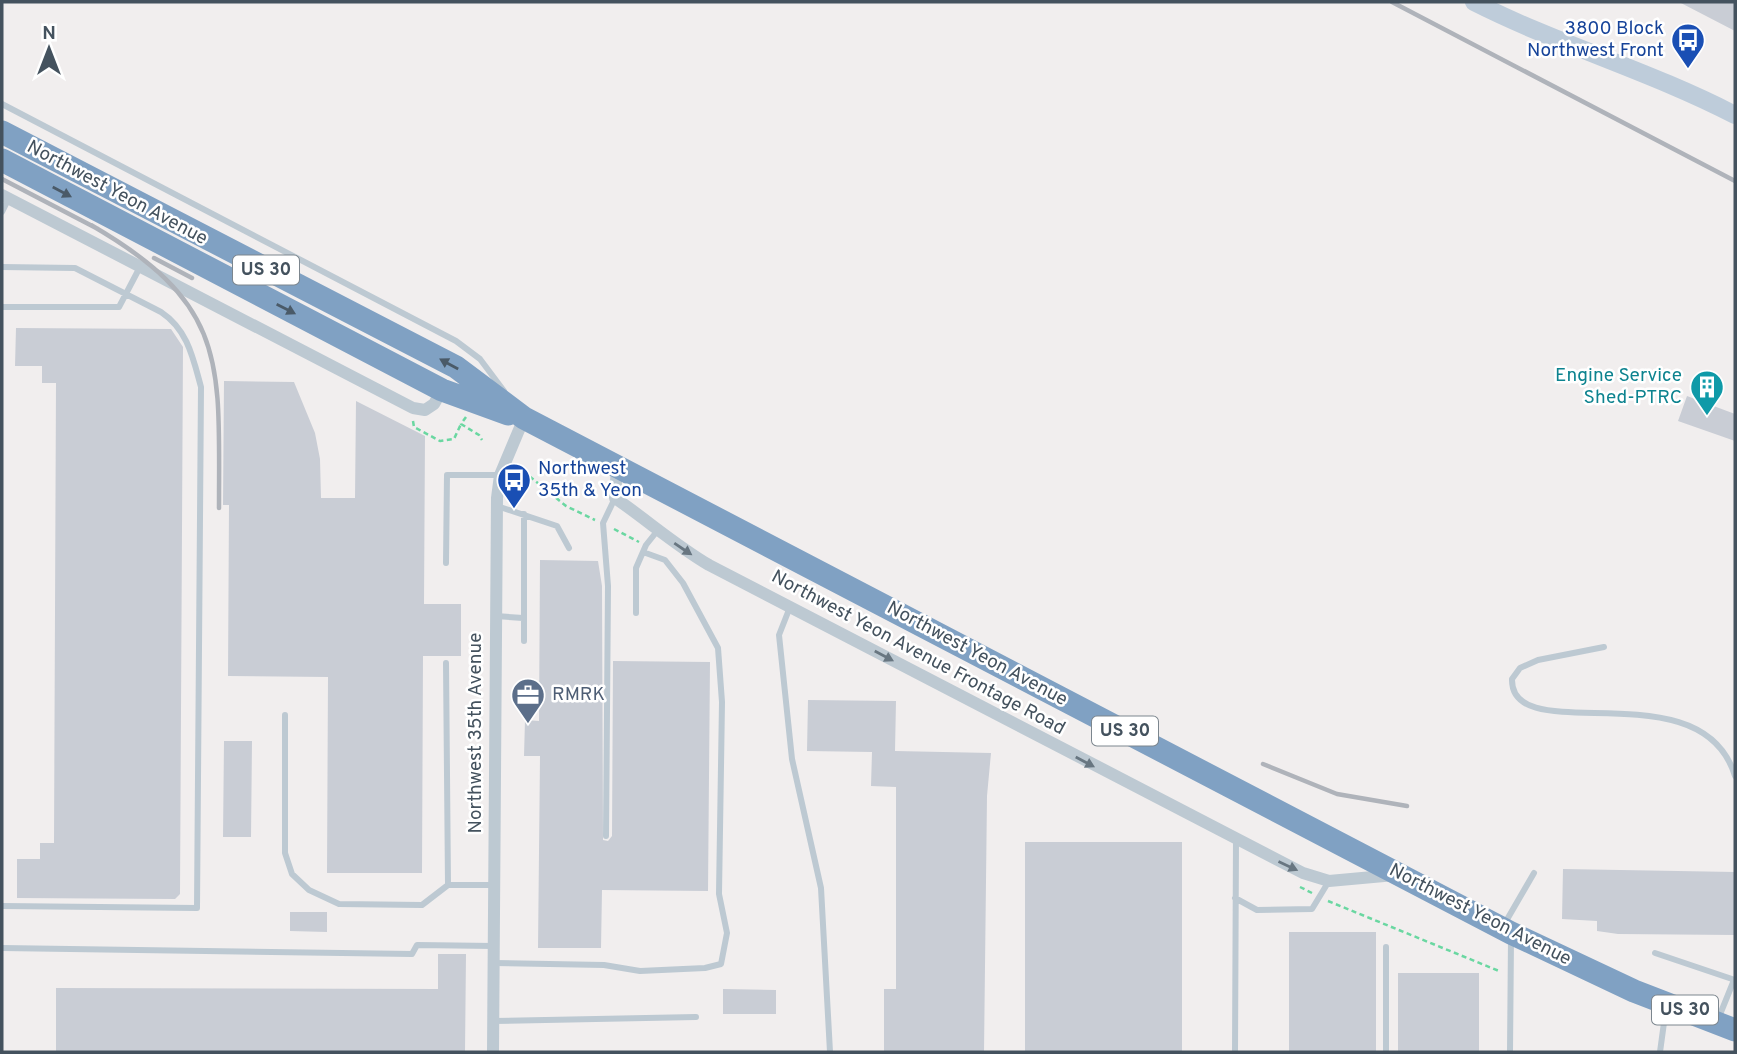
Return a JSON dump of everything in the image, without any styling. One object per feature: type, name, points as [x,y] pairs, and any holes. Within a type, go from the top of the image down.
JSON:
[{"type":"highway","name":"Northwest Yeon Avenue","points":[[2,132],[456,367],[524,418],[1507,930],[1582,968],[1726,1026]]},
{"type":"highway","name":"Northwest Yeon Avenue","points":[[2,160],[442,390],[464,400],[524,418]]},
{"type":"main road","points":[[1474,2],[1541,34],[1667,82],[1735,115]]},
{"type":"street","points":[[5,196],[413,408],[425,410],[434,404],[442,390]]},
{"type":"street","name":"Northwest 35th Avenue","points":[[493,1052],[497,506],[500,475],[524,418]]},
{"type":"street","points":[[615,498],[617,466]]},
{"type":"street","name":"Northwest Yeon Avenue Frontage Road","points":[[615,498],[659,528],[678,547],[1303,873],[1329,881],[1400,874]]},
{"type":"lane","points":[[2,104],[456,341],[480,359],[524,418]]},
{"type":"lane","points":[[2,212],[5,196]]},
{"type":"lane","points":[[2,267],[75,268],[174,321],[188,342],[201,387],[197,908],[2,906]]},
{"type":"lane","points":[[2,307],[119,307],[139,267]]},
{"type":"lane","points":[[446,562],[447,475],[500,475]]},
{"type":"lane","points":[[606,836],[608,586],[603,523],[615,498]]},
{"type":"lane","points":[[497,506],[556,526],[569,548]]},
{"type":"lane","points":[[524,514],[524,641]]},
{"type":"lane","points":[[636,613],[636,568],[659,528]]},
{"type":"lane","points":[[494,963],[604,965],[640,971],[705,968],[721,964],[727,933],[719,894],[722,702],[718,648],[683,583],[664,560],[643,552]]},
{"type":"lane","points":[[790,607],[779,635],[792,759],[821,888],[830,1052]]},
{"type":"lane","points":[[496,615],[523,618]]},
{"type":"lane","points":[[1604,647],[1528,664],[1515,673],[1513,691],[1522,703],[1540,710],[1636,714],[1692,726],[1722,748],[1735,776]]},
{"type":"lane","points":[[446,663],[448,885]]},
{"type":"lane","points":[[285,715],[285,853],[292,874],[309,890],[339,904],[422,905],[448,885],[494,885]]},
{"type":"lane","points":[[1235,1052],[1236,840]]},
{"type":"lane","points":[[1510,1052],[1507,930],[1534,873]]},
{"type":"lane","points":[[1235,898],[1257,909],[1312,909],[1329,881]]},
{"type":"lane","points":[[2,948],[412,954],[417,945],[494,946]]},
{"type":"lane","points":[[1386,947],[1386,1052]]},
{"type":"lane","points":[[1655,953],[1735,980],[1726,1026]]},
{"type":"lane","points":[[1660,1052],[1666,1003]]},
{"type":"lane","points":[[493,1021],[696,1017]]},
{"type":"path","points":[[413,408],[414,427],[440,441],[454,439],[467,414]]},
{"type":"path","points":[[461,425],[479,435],[482,440]]},
{"type":"building","points":[[1679,2],[1735,2],[1735,31]]},
{"type":"building","points":[[16,328],[171,329],[183,347],[180,894],[175,899],[17,898],[17,859],[40,859],[40,843],[54,843],[56,383],[42,383],[42,366],[15,366]]},
{"type":"building","points":[[224,381],[294,382],[315,433],[320,459],[321,498],[355,498],[356,401],[425,436],[424,604],[461,604],[461,656],[423,656],[422,873],[327,873],[328,677],[228,676],[229,505],[223,505]]},
{"type":"building","name":"Engine Service Shed-PTRC","points":[[1687,396],[1735,414],[1735,441],[1678,421]]},
{"type":"building","points":[[540,560],[598,561],[602,586],[603,840],[608,841],[612,836],[613,661],[710,662],[708,891],[602,890],[601,948],[538,948],[540,756],[524,756],[525,720],[539,721]]},
{"type":"building","points":[[808,700],[896,701],[895,751],[991,753],[987,796],[984,1052],[884,1052],[884,989],[896,989],[896,787],[871,786],[872,752],[807,751]]},
{"type":"building","points":[[224,741],[252,741],[251,837],[223,837]]},
{"type":"building","points":[[1025,842],[1182,842],[1182,1052],[1025,1052]]},
{"type":"building","points":[[1563,869],[1735,872],[1735,935],[1618,934],[1597,931],[1597,921],[1562,919]]},
{"type":"building","points":[[290,912],[327,912],[327,932],[290,931]]},
{"type":"building","points":[[1289,932],[1376,932],[1376,1052],[1289,1052]]},
{"type":"building","points":[[438,954],[466,954],[465,1052],[56,1052],[56,988],[438,989]]},
{"type":"building","points":[[1398,973],[1479,973],[1479,1052],[1398,1052]]},
{"type":"building","points":[[723,989],[776,990],[776,1014],[723,1014]]},
{"type":"railway","points":[[1392,2],[1735,181]]},
{"type":"railway","points":[[2,179],[98,229]]},
{"type":"railway","points":[[91,225],[136,254],[169,283],[192,311],[207,342],[215,376],[218,414],[219,508]]},
{"type":"railway","points":[[154,258],[192,278]]},
{"type":"railway","points":[[1263,764],[1337,794],[1407,806]]},
{"type":"place","name":"3800 Block Northwest Front","points":[[1688,70]]},
{"type":"place","name":"Engine Service Shed-PTRC","points":[[1707,417]]},
{"type":"place","name":"Northwest 35th & Yeon","points":[[514,510]]},
{"type":"place","name":"RMRK","points":[[528,725]]}]
